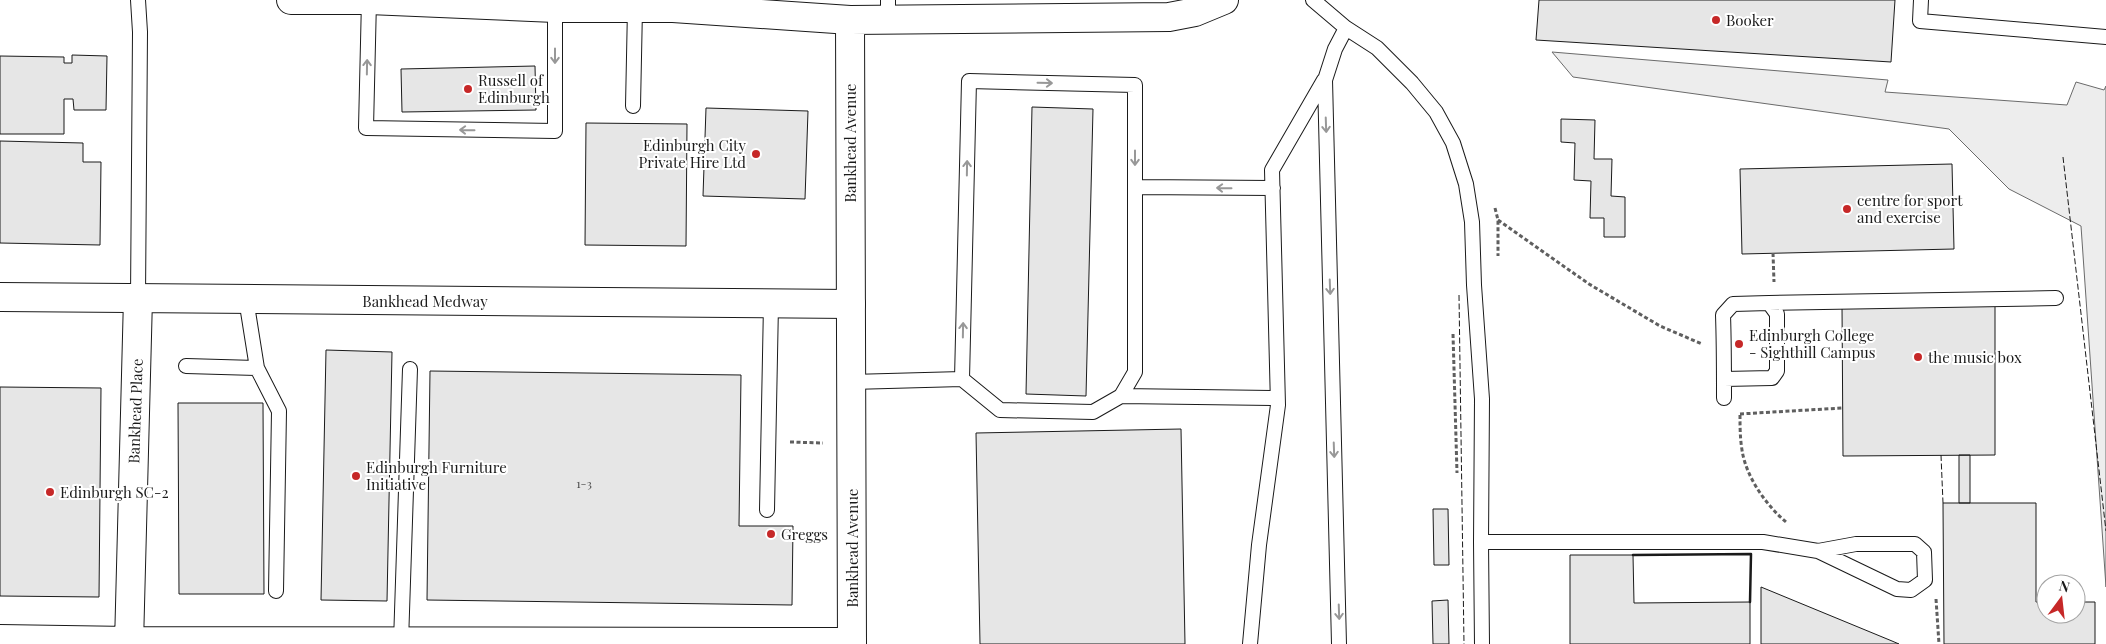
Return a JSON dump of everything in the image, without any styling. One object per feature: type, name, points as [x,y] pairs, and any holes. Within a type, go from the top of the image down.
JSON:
[{"type":"street","points":[[291,0],[369,0],[555,8],[635,8],[673,4],[850,20],[888,10],[1169,17],[1195,12],[1224,0]]},
{"type":"street","name":"Bankhead Avenue","points":[[850,20],[852,643]]},
{"type":"street","name":"Bankhead Medway","points":[[0,297],[851,304]]},
{"type":"street","name":"Bankhead Place","points":[[129,642],[138,298]]},
{"type":"street","points":[[0,639],[129,642],[852,643]]},
{"type":"lane","points":[[138,0],[140,32],[138,298]]},
{"type":"lane","points":[[369,0],[366,128],[555,131],[555,8]]},
{"type":"lane","points":[[1313,0],[1346,28],[1377,48],[1412,83],[1436,112],[1453,144],[1466,184],[1472,222],[1474,285],[1482,399],[1482,644]]},
{"type":"lane","points":[[1921,0],[1920,20],[2106,37]]},
{"type":"lane","points":[[632,106],[635,8]]},
{"type":"lane","points":[[1250,644],[1259,545],[1277,398],[1272,170],[1324,80],[1335,48],[1346,28]]},
{"type":"lane","points":[[1324,80],[1339,644]]},
{"type":"lane","points":[[851,382],[962,379],[1000,410],[1093,412],[1121,396],[1135,372],[1135,86],[969,82],[962,379]]},
{"type":"lane","points":[[1135,187],[1273,188]]},
{"type":"lane","points":[[1724,398],[1723,315],[1733,304],[2056,298]]},
{"type":"lane","points":[[246,299],[257,368],[279,411],[276,591]]},
{"type":"lane","points":[[1724,379],[1772,378],[1777,371],[1777,314],[1772,303]]},
{"type":"lane","points":[[767,510],[771,304]]},
{"type":"lane","points":[[186,366],[257,368]]},
{"type":"lane","points":[[401,642],[410,369]]},
{"type":"lane","points":[[1121,396],[1277,398]]},
{"type":"lane","points":[[1481,542],[1763,542],[1818,551],[1897,589],[1911,590],[1925,580],[1924,552],[1915,544],[1856,544],[1818,551]]},
{"type":"path","points":[[1498,220],[1589,284],[1660,326],[1706,346],[1724,346]]},
{"type":"path","points":[[1772,303],[1773,253]]},
{"type":"path","points":[[1724,398],[1740,414],[1742,449],[1753,480],[1764,498],[1788,523]]},
{"type":"path","points":[[1740,414],[1842,408]]},
{"type":"path","points":[[800,442],[818,443]]},
{"type":"path","points":[[1936,596],[1939,644]]},
{"type":"shaded area","points":[[1552,52],[1888,80],[1885,92],[2067,105],[2076,82],[2104,90],[2106,86],[2106,587],[2081,226],[2009,189],[1949,129],[1573,77]]},
{"type":"building","name":"Booker","points":[[1539,0],[1895,0],[1891,62],[1536,40]]},
{"type":"building","points":[[72,55],[107,56],[106,110],[74,110],[73,99],[64,99],[64,134],[0,134],[0,56],[64,57],[64,63],[72,63]]},
{"type":"building","name":"Russell of Edinburgh","points":[[535,66],[536,110],[402,112],[401,69]]},
{"type":"building","points":[[1032,107],[1093,109],[1086,396],[1026,394]]},
{"type":"building","name":"Edinburgh City Private Hire Ltd","points":[[706,108],[808,111],[805,199],[703,196]]},
{"type":"building","points":[[1561,119],[1595,120],[1594,159],[1612,159],[1611,196],[1625,197],[1625,237],[1604,237],[1604,218],[1590,218],[1591,181],[1574,180],[1575,143],[1561,142]]},
{"type":"building","points":[[586,123],[687,124],[686,246],[585,245]]},
{"type":"building","points":[[0,141],[83,143],[83,162],[101,162],[100,245],[0,243]]},
{"type":"building","name":"centre for sport and exercise","points":[[1952,164],[1954,249],[1742,254],[1740,169]]},
{"type":"building","name":"the music box","points":[[1995,305],[1995,455],[1843,456],[1842,306]]},
{"type":"building","name":"Edinburgh Furniture Initiative","points":[[326,350],[392,352],[387,601],[321,600]]},
{"type":"building","points":[[430,371],[741,375],[739,526],[793,526],[792,605],[427,600]]},
{"type":"building","name":"Edinburgh SC-2","points":[[0,387],[101,388],[99,597],[0,596]]},
{"type":"building","points":[[178,403],[263,403],[264,594],[179,594]]},
{"type":"building","points":[[1181,429],[1185,644],[980,644],[976,433]]},
{"type":"building","points":[[1959,455],[1970,455],[1970,503],[1959,503]]},
{"type":"building","points":[[1943,503],[2036,503],[2036,624],[2086,624],[2086,602],[2095,602],[2095,644],[1944,644]]},
{"type":"building","points":[[1433,509],[1448,509],[1449,565],[1434,565]]},
{"type":"building","points":[[1570,555],[1633,555],[1634,603],[1750,602],[1750,644],[1570,644]]},
{"type":"building","points":[[1761,587],[1892,641],[1899,644],[1761,644]]},
{"type":"building","points":[[1448,600],[1449,644],[1433,644],[1432,601]]},
{"type":"fence","points":[[2063,157],[2106,531]]},
{"type":"fence","points":[[1459,295],[1464,644]]},
{"type":"fence","points":[[1941,455],[1943,503]]},
{"type":"wall","points":[[1633,555],[1751,554],[1750,602]]},
{"type":"place","name":"Booker","points":[[1716,20]]},
{"type":"place","name":"Russell of Edinburgh","points":[[468,89]]},
{"type":"place","name":"Edinburgh City Private Hire Ltd","points":[[756,154]]},
{"type":"place","name":"centre for sport and exercise","points":[[1847,209]]},
{"type":"place","name":"Edinburgh College - Sighthill Campus","points":[[1739,344]]},
{"type":"place","name":"the music box","points":[[1918,357]]},
{"type":"place","name":"Edinburgh Furniture Initiative","points":[[356,476]]},
{"type":"place","name":"Edinburgh SC-2","points":[[50,492]]},
{"type":"place","name":"Greggs","points":[[771,534]]}]
